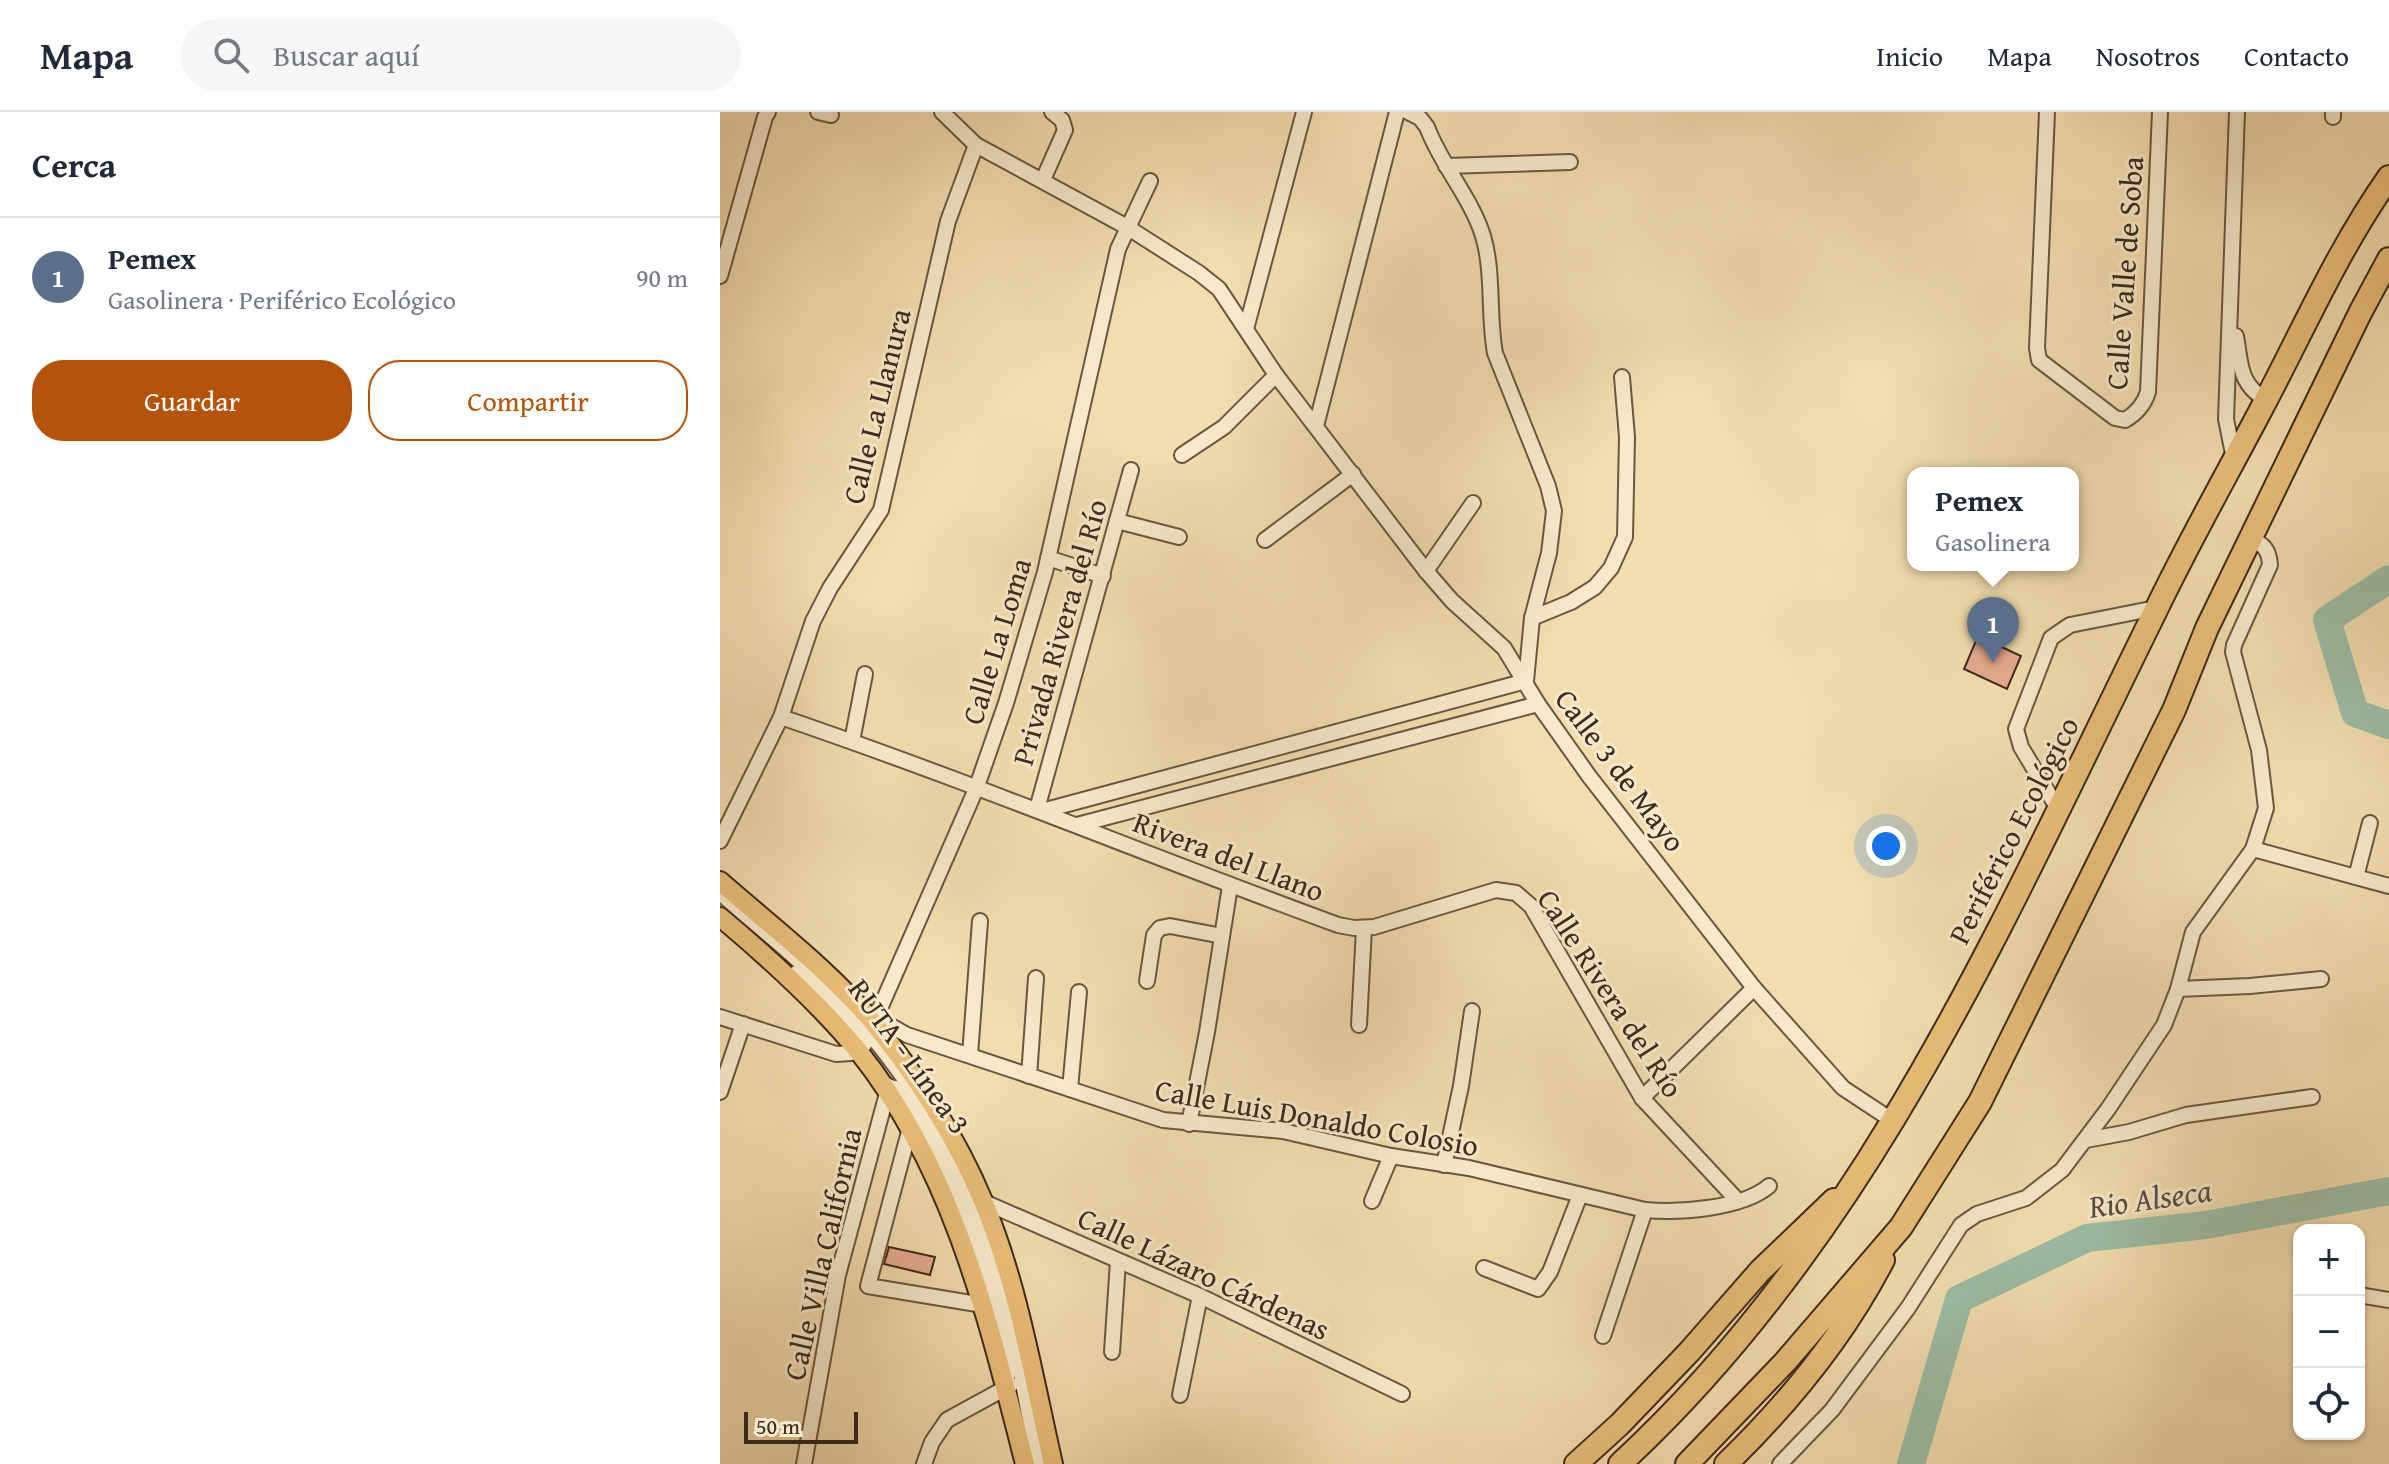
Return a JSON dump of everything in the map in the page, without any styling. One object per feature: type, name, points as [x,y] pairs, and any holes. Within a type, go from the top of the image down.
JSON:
[{"type":"highway","name":"Periférico Ecológico","points":[[1620,1464],[1709,1373],[1821,1234],[1893,1121],[1938,1045],[2156,608],[2320,291],[2351,235],[2389,177]]},
{"type":"highway","points":[[1726,1464],[1790,1397],[1824,1354],[1868,1291],[1901,1227],[1980,1102],[2174,710],[2191,664],[2251,538],[2389,259]]},
{"type":"highway","points":[[1576,1464],[1620,1424],[1690,1351],[1788,1242],[1856,1181]]},
{"type":"highway","points":[[1687,1464],[1785,1362],[1901,1227]]},
{"type":"main road","points":[[720,881],[830,977],[893,1075],[910,1128],[954,1218],[1014,1384],[1025,1464]]},
{"type":"main road","points":[[720,917],[808,996],[868,1034],[893,1075],[940,1118],[984,1202],[1011,1282],[1053,1464]]},
{"type":"street","points":[[720,276],[768,112]]},
{"type":"street","points":[[942,112],[976,145],[1127,227],[1219,289],[1276,375],[1426,571],[1452,601],[1504,648],[1526,681],[1040,810]]},
{"type":"street","points":[[1043,180],[1065,130],[1062,120],[1052,112]]},
{"type":"street","points":[[1246,329],[1304,112]]},
{"type":"street","points":[[1316,426],[1397,112]]},
{"type":"street","name":"Calle 3 de Mayo","points":[[1408,112],[1424,122],[1483,237],[1495,353],[1552,497],[1554,526],[1532,618],[1526,681],[1538,704],[1589,776],[1754,988],[1843,1088],[1893,1121]]},
{"type":"street","name":"Calle Valle de Soba","points":[[2047,112],[2039,360],[2115,418],[2125,420],[2146,401],[2149,377],[2160,112]]},
{"type":"street","points":[[2234,459],[2226,419],[2237,112]]},
{"type":"street","name":"Calle La Llanura","points":[[720,841],[781,717],[813,621],[830,588],[881,510],[948,221],[976,145]]},
{"type":"street","points":[[1446,166],[1570,162]]},
{"type":"street","name":"Calle La Loma","points":[[868,1034],[976,789],[1006,703],[1048,558],[1118,249],[1150,181]]},
{"type":"street","points":[[2230,297],[2243,377],[2249,388],[2266,400]]},
{"type":"street","points":[[1182,455],[1224,427],[1276,375]]},
{"type":"street","points":[[1532,618],[1571,602],[1595,587],[1611,568],[1625,537],[1627,437],[1622,377]]},
{"type":"street","name":"Privada Rivera del Río","points":[[1040,810],[1131,470]]},
{"type":"street","points":[[1265,540],[1353,474]]},
{"type":"street","points":[[1426,571],[1473,503]]},
{"type":"street","points":[[1117,521],[1179,537]]},
{"type":"street","points":[[1780,1464],[1832,1410],[1908,1308],[1961,1225],[1977,1214],[2015,1203],[2038,1191],[2062,1170],[2086,1140],[2159,1033],[2178,989],[2193,932],[2253,849],[2266,808],[2264,785],[2259,750],[2233,652],[2270,565],[2269,553],[2262,543],[2251,538]]},
{"type":"street","points":[[1048,558],[1103,576]]},
{"type":"street","points":[[2058,809],[2021,747],[2016,729],[2051,638],[2070,625],[2156,608]]},
{"type":"street","points":[[852,741],[865,674]]},
{"type":"street","points":[[781,717],[1076,825],[1538,704]]},
{"type":"street","points":[[1400,716],[1407,739]]},
{"type":"street","points":[[1235,760],[1241,783]]},
{"type":"street","points":[[2356,877],[2370,823]]},
{"type":"street","name":"Rivera del Llano","points":[[1076,825],[1338,925],[1364,928]]},
{"type":"street","points":[[2253,849],[2389,886]]},
{"type":"street","points":[[1189,1124],[1230,886]]},
{"type":"street","name":"Calle Rivera del Río","points":[[1364,928],[1496,890],[1506,890],[1524,898],[1642,1098],[1737,1200]]},
{"type":"street","name":"RUTA - Línea 3","points":[[720,893],[817,977],[868,1034]]},
{"type":"street","points":[[720,908],[868,1034],[836,1054],[720,1017]]},
{"type":"street","points":[[970,1055],[980,921]]},
{"type":"street","points":[[1147,981],[1154,935],[1160,928],[1170,926],[1222,936]]},
{"type":"street","points":[[1359,1025],[1364,928]]},
{"type":"street","points":[[1029,1076],[1036,978]]},
{"type":"street","points":[[2178,989],[2321,979]]},
{"type":"street","points":[[1642,1098],[1754,988]]},
{"type":"street","points":[[1070,1089],[1079,992]]},
{"type":"street","points":[[1444,1165],[1461,1086],[1472,1011]]},
{"type":"street","points":[[720,1092],[743,1024]]},
{"type":"street","name":"Calle Luis Donaldo Colosio","points":[[868,1034],[907,1035],[1141,1114],[1189,1124],[1266,1128],[1391,1156],[1469,1168],[1645,1210],[1675,1211],[1737,1200],[1762,1192],[1769,1186]]},
{"type":"street","points":[[907,1035],[893,1075],[934,1148],[990,1284],[1005,1337],[1008,1371],[1039,1464]]},
{"type":"street","name":"Calle Villa California","points":[[804,1464],[838,1275],[893,1075]]},
{"type":"street","points":[[2086,1140],[2129,1132],[2186,1115],[2312,1097]]},
{"type":"street","points":[[910,1128],[868,1286],[983,1305]]},
{"type":"street","points":[[1372,1201],[1391,1156]]},
{"type":"street","points":[[1484,1268],[1538,1289],[1550,1272],[1580,1195]]},
{"type":"street","name":"Calle Lázaro Cárdenas","points":[[984,1202],[1200,1296],[1402,1394]]},
{"type":"street","points":[[1603,1336],[1645,1210]]},
{"type":"street","points":[[1112,1352],[1118,1261]]},
{"type":"street","points":[[1180,1395],[1200,1296]]},
{"type":"street","points":[[2365,1296],[2389,1300]]},
{"type":"street","points":[[924,1464],[932,1442],[947,1420],[1014,1384]]},
{"type":"building","points":[[1978,636],[2021,656],[2007,689],[1964,669]]},
{"type":"building","points":[[889,1247],[935,1257],[930,1275],[884,1264]]},
{"type":"waterway","name":"Rio Alseca","points":[[2389,579],[2327,620],[2355,713],[2389,725]]},
{"type":"waterway","name":"Rio Alseca","points":[[1911,1464],[1959,1299],[2087,1238],[2206,1225],[2389,1191]]},
{"type":"place","name":"Pemex","points":[[1993,663]]}]
